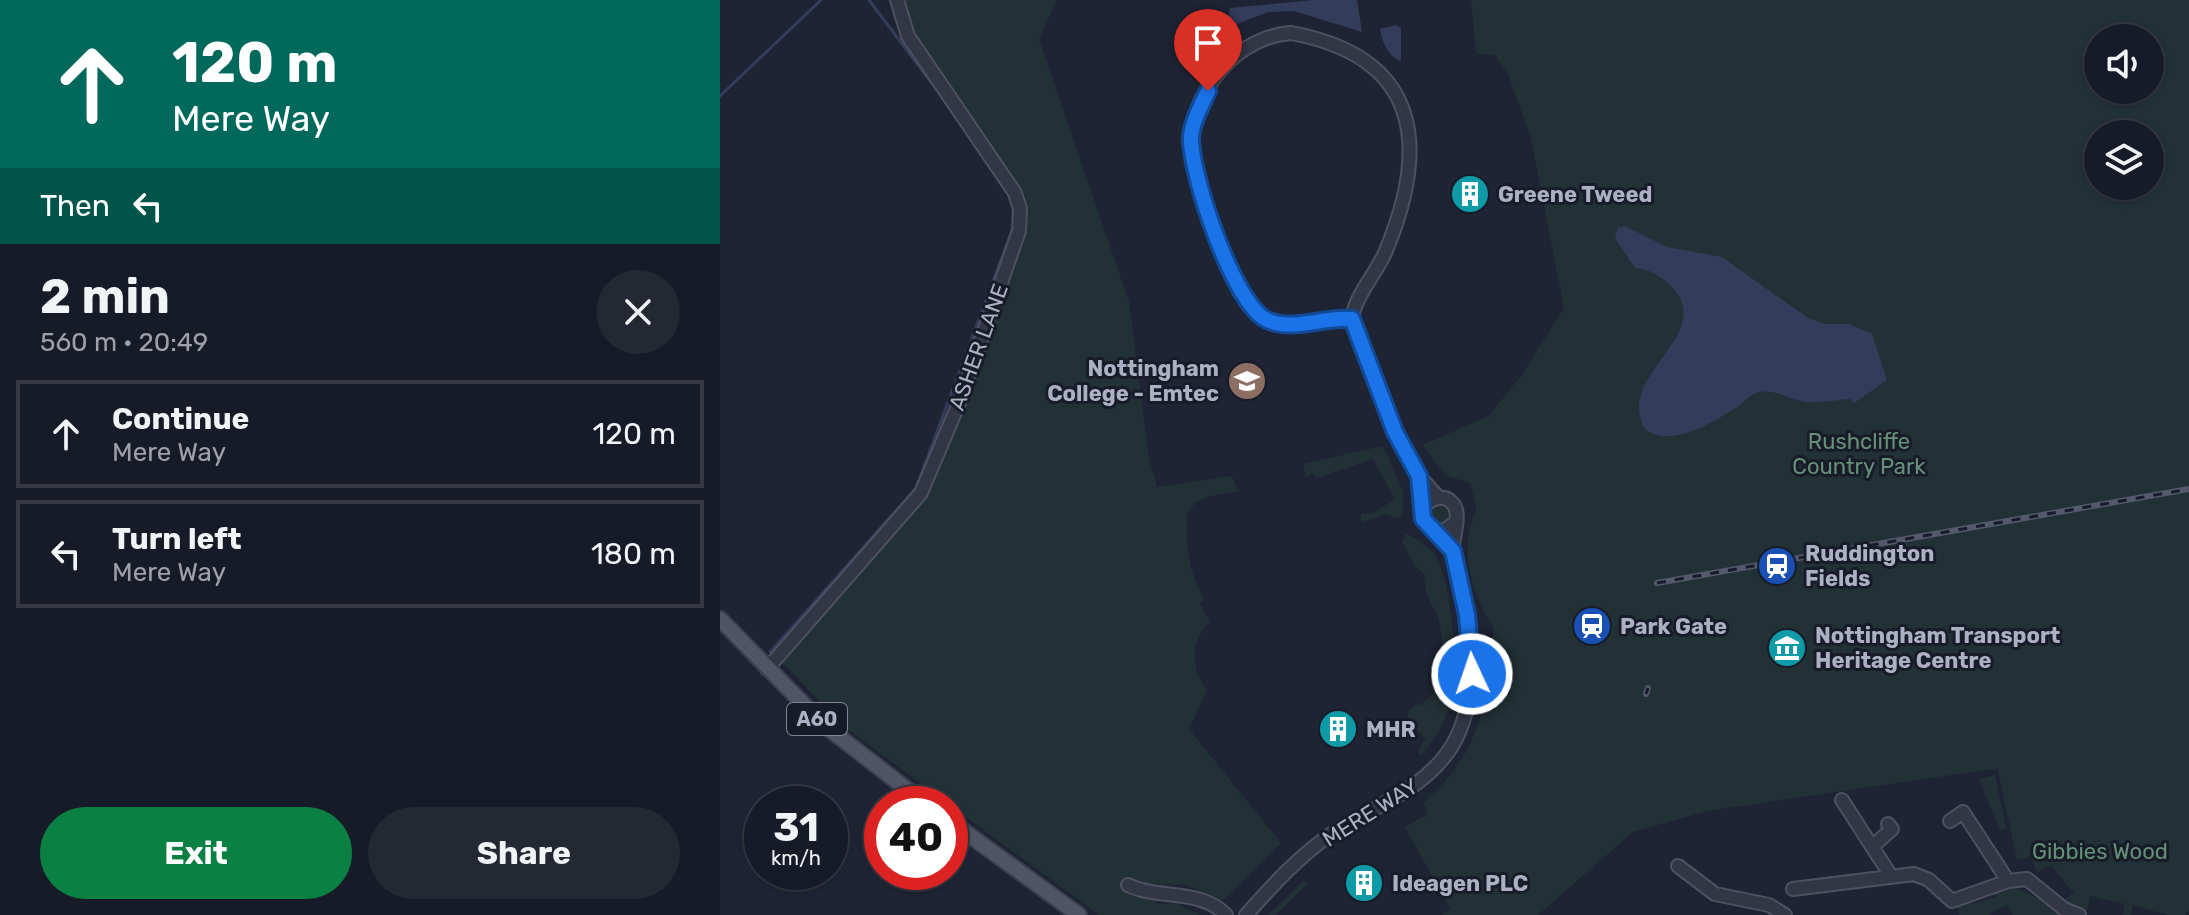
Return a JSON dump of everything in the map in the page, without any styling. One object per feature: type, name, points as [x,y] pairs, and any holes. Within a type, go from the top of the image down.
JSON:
[{"type":"main road","name":"A60","points":[[720,619],[767,669],[843,741],[902,786]]},
{"type":"main road","points":[[968,834],[1079,915]]},
{"type":"street","name":"ASHER LANE","points":[[767,669],[925,486],[959,403],[1019,231],[1020,209],[1015,193],[908,36],[897,0]]},
{"type":"street","points":[[1352,319],[1279,324],[1256,313],[1241,294],[1205,201],[1191,146],[1196,119],[1224,66],[1245,48],[1267,36],[1291,33],[1310,37],[1377,68],[1410,127],[1412,151],[1398,217],[1384,255],[1359,299],[1352,319],[1395,432],[1419,476],[1439,498],[1454,506],[1453,524],[1438,531],[1426,525],[1419,476]]},
{"type":"street","points":[[1424,506],[1439,498]]},
{"type":"street","name":"MERE WAY","points":[[1246,915],[1297,861],[1338,830],[1416,785],[1451,746],[1464,716],[1472,674],[1467,615],[1453,551],[1453,524]]},
{"type":"street","name":"MERE WAY","points":[[1438,531],[1453,551]]},
{"type":"street","points":[[1842,800],[1891,876]]},
{"type":"street","points":[[1950,821],[1963,812],[2008,881]]},
{"type":"street","points":[[1873,846],[1890,834],[1892,829],[1888,824]]},
{"type":"street","points":[[1678,866],[1715,894],[1769,905],[1785,915]]},
{"type":"street","points":[[1793,889],[1914,874],[1929,880],[1952,901],[1952,915]]},
{"type":"street","points":[[1952,901],[2008,881],[2027,879],[2064,909],[2079,915]]},
{"type":"street","points":[[1128,885],[1143,892],[1209,902],[1226,915]]},
{"type":"green space","points":[[905,0],[1057,0],[1039,39],[1129,302],[1149,459],[1157,487],[1232,476],[1238,491],[1206,497],[1195,503],[1187,515],[1190,560],[1204,599],[1200,604],[1210,622],[1198,638],[1194,655],[1197,673],[1207,690],[1189,729],[1281,843],[1223,901],[1187,885],[1139,884],[1130,896],[1154,899],[1159,904],[1174,903],[1201,915],[1099,915],[968,818],[968,786],[924,786],[843,726],[782,662],[932,490],[1026,229],[1025,195],[923,46],[908,18]]},
{"type":"green space","name":"Rushcliffe Country Park","points":[[1471,0],[2189,0],[2189,910],[2185,915],[2168,915],[2133,905],[2131,915],[2123,915],[2125,904],[2090,896],[2086,914],[2070,907],[2065,899],[2074,893],[2051,865],[2037,873],[2031,857],[2017,860],[1998,770],[1992,769],[1707,811],[1633,832],[1538,915],[1442,915],[1450,908],[1405,827],[1428,814],[1423,803],[1459,764],[1470,744],[1483,703],[1494,628],[1479,602],[1470,570],[1468,538],[1477,510],[1470,483],[1445,475],[1422,445],[1489,416],[1523,373],[1564,308],[1531,138],[1508,74],[1496,56],[1476,53]]},
{"type":"green space","points":[[1383,446],[1403,491],[1403,514],[1398,518],[1385,514],[1361,523],[1361,514],[1374,513],[1395,499],[1373,459],[1317,478],[1313,473],[1306,477],[1303,464]]},
{"type":"green space","points":[[1439,504],[1446,507],[1449,514],[1446,521],[1439,524],[1432,521],[1429,514],[1432,507]]},
{"type":"green space","points":[[1406,533],[1433,552],[1441,567],[1454,645],[1454,682],[1448,712],[1421,756],[1418,752],[1425,739],[1408,719],[1408,711],[1416,704],[1419,706],[1441,687],[1443,648],[1438,617],[1427,593],[1424,574],[1415,566],[1402,542]]},
{"type":"green space","points":[[1995,775],[2006,828],[2000,831],[1979,779]]},
{"type":"green space","points":[[1304,880],[1308,883],[1276,915],[1268,915]]},
{"type":"green space","points":[[2012,887],[2041,899],[2059,915],[2013,915],[2007,904],[1988,915],[1959,915],[1957,904],[1970,897],[1973,904],[1996,897],[1994,891]]},
{"type":"water","points":[[1313,0],[1357,0],[1362,32],[1294,11],[1268,12],[1235,25],[1228,20],[1230,8]]},
{"type":"water","points":[[1396,25],[1401,28],[1401,61],[1389,52],[1380,29]]},
{"type":"water","points":[[1625,226],[1667,247],[1722,257],[1808,318],[1825,324],[1849,324],[1872,334],[1887,380],[1854,403],[1850,399],[1807,402],[1772,392],[1760,392],[1693,431],[1670,436],[1649,432],[1640,416],[1640,399],[1646,382],[1678,335],[1683,319],[1682,303],[1663,279],[1650,271],[1635,268],[1615,238],[1618,228]]},
{"type":"waterway","points":[[720,96],[821,0]]},
{"type":"waterway","points":[[869,0],[946,102]]},
{"type":"waterway","points":[[770,652],[916,488],[1014,225]]},
{"type":"railway","points":[[1657,583],[2189,489]]},
{"type":"railway","points":[[1646,694],[1648,688]]},
{"type":"place","name":"Greene Tweed","points":[[1470,194]]},
{"type":"place","name":"Nottingham College - Emtec","points":[[1247,381]]},
{"type":"place","name":"Ruddington Fields","points":[[1777,566]]},
{"type":"place","name":"Park Gate","points":[[1592,626]]},
{"type":"place","name":"Nottingham Transport Heritage Centre","points":[[1787,648]]},
{"type":"place","name":"MHR","points":[[1338,729]]},
{"type":"place","name":"Ideagen PLC","points":[[1364,883]]},
{"type":"route","points":[[1208,91],[1191,134],[1193,156],[1205,201],[1241,294],[1256,313],[1279,324],[1352,319],[1395,432],[1419,476],[1423,519],[1431,529],[1438,531],[1453,551],[1463,589],[1472,674]]},
{"type":"park label","name":"Gibbies Wood","points":[[2100,851]]}]
